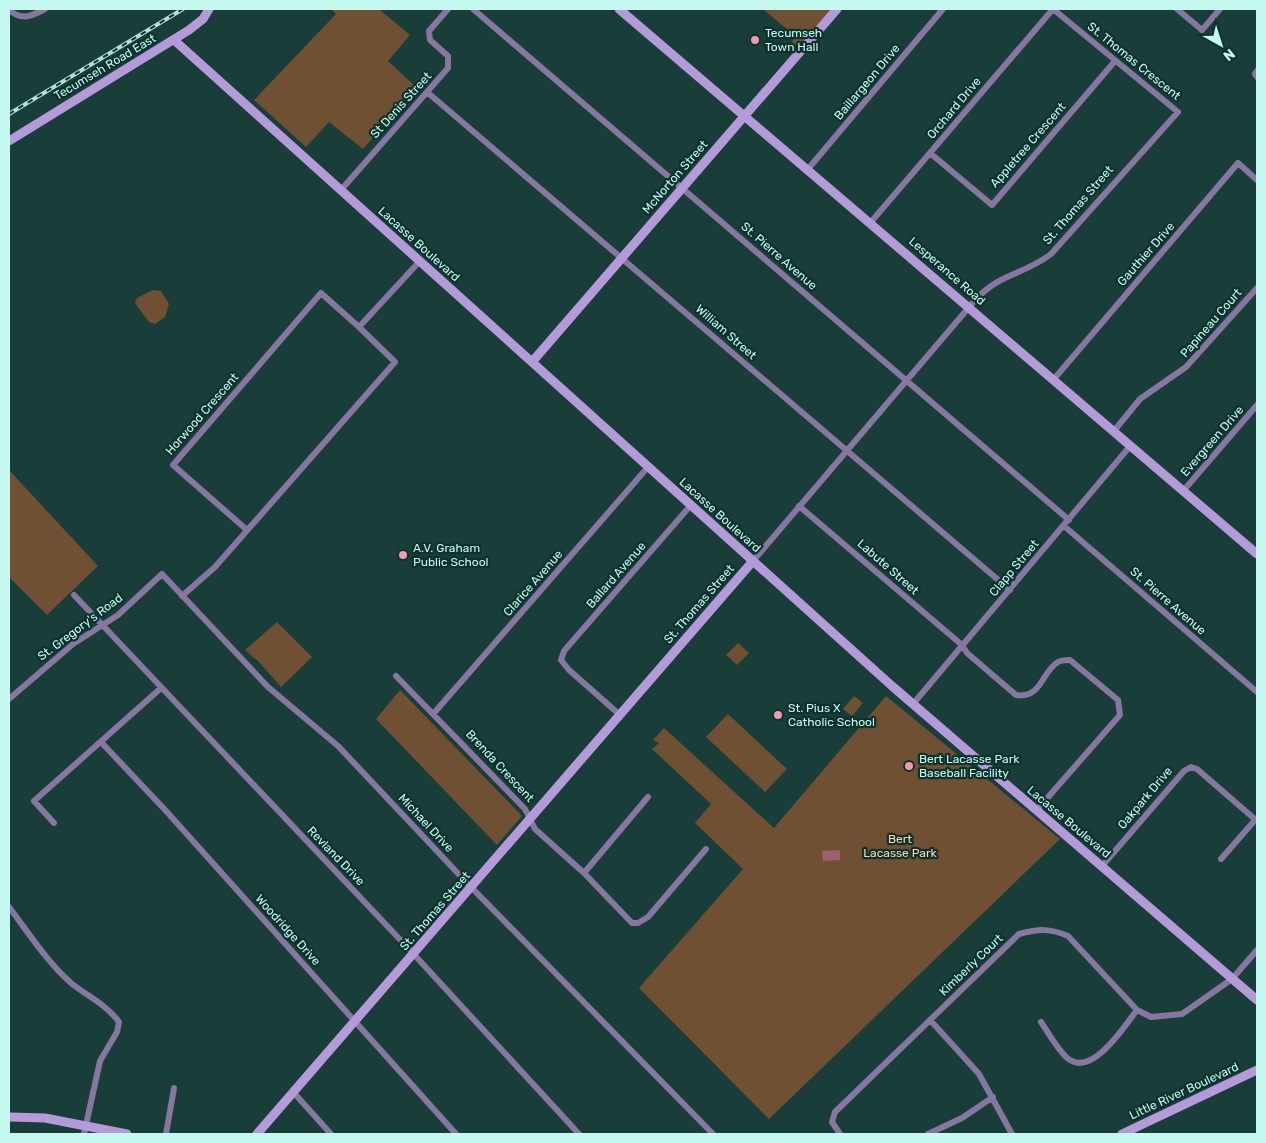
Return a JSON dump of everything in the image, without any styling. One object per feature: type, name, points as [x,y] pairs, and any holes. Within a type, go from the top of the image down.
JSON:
[{"type":"street","points":[[9,10],[19,16],[30,17],[45,9]]},
{"type":"street","name":"Tecumseh Road East","points":[[9,141],[174,40],[203,20],[209,9]]},
{"type":"street","name":"St Denis Street","points":[[341,190],[448,68],[448,56],[430,40],[429,31],[448,9]]},
{"type":"street","name":"St. Pierre Avenue","points":[[473,9],[1069,520]]},
{"type":"street","name":"Lesperance Road","points":[[619,9],[745,114],[1257,554]]},
{"type":"street","name":"McNorton Street","points":[[532,362],[837,9]]},
{"type":"street","name":"Baillargeon Drive","points":[[808,169],[943,9]]},
{"type":"street","name":"St. Thomas Crescent","points":[[1053,9],[1178,112]]},
{"type":"street","name":"Orchard Drive","points":[[871,222],[1053,9]]},
{"type":"street","points":[[1178,9],[1202,30],[1220,9]]},
{"type":"street","name":"Lacasse Boulevard","points":[[174,40],[913,704],[1257,1000]]},
{"type":"street","name":"Appletree Crescent","points":[[930,153],[992,205],[1115,61]]},
{"type":"street","points":[[1257,71],[1254,74],[1257,77]]},
{"type":"street","name":"William Street","points":[[427,92],[1010,590]]},
{"type":"street","name":"St. Thomas Street","points":[[257,1134],[531,820],[969,307],[989,286],[1012,273],[1039,264],[1051,254],[1178,112]]},
{"type":"street","name":"Gauthier Drive","points":[[1054,379],[1238,163],[1257,180]]},
{"type":"street","points":[[359,327],[419,262]]},
{"type":"street","name":"Papineau Court","points":[[1114,430],[1140,400],[1186,368],[1257,288]]},
{"type":"street","name":"Horwood Crescent","points":[[321,293],[359,327],[395,362],[247,530],[173,465],[321,293]]},
{"type":"street","name":"Evergreen Drive","points":[[1184,490],[1257,405]]},
{"type":"street","name":"Clapp Street","points":[[913,704],[1131,445]]},
{"type":"street","name":"Clarice Avenue","points":[[434,713],[648,467]]},
{"type":"street","name":"Ballard Avenue","points":[[620,715],[569,670],[561,660],[564,652],[691,505]]},
{"type":"street","name":"Labute Street","points":[[800,506],[962,645],[967,653],[1016,695],[1025,696],[1034,692],[1058,662],[1070,660],[1118,700],[1120,715],[1036,811]]},
{"type":"street","name":"St. Pierre Avenue","points":[[1064,526],[1257,692]]},
{"type":"street","points":[[182,596],[215,567],[247,530]]},
{"type":"street","name":"St. Gregory's Road","points":[[9,699],[73,644],[103,626],[162,574],[182,596]]},
{"type":"street","name":"Revland Drive","points":[[74,595],[414,955],[579,1134]]},
{"type":"street","name":"Michael Drive","points":[[182,596],[268,688],[338,746],[472,888],[712,1134]]},
{"type":"street","name":"Brenda Crescent","points":[[396,676],[434,713],[525,809],[535,830],[584,873],[628,920],[638,923],[648,917],[706,849]]},
{"type":"street","points":[[54,823],[34,801],[161,688]]},
{"type":"street","name":"Woodridge Drive","points":[[101,742],[456,1134]]},
{"type":"street","name":"Oakpark Drive","points":[[1102,866],[1184,771],[1190,767],[1197,769],[1256,820]]},
{"type":"street","points":[[584,873],[648,797]]},
{"type":"street","points":[[1221,859],[1256,820]]},
{"type":"street","points":[[9,907],[32,938],[70,982],[113,1014],[119,1022],[117,1032],[100,1061],[85,1130]]},
{"type":"street","name":"Kimberly Court","points":[[840,1134],[832,1122],[834,1112],[931,1021],[1019,934],[1040,929],[1055,930],[1068,936],[1137,1010]]},
{"type":"street","points":[[1041,1022],[1069,1059],[1079,1064],[1097,1059],[1137,1010],[1151,1017],[1182,1014],[1232,979],[1257,950]]},
{"type":"street","points":[[931,1021],[979,1074],[1012,1134]]},
{"type":"street","name":"Little River Boulevard","points":[[1122,1134],[1257,1070]]},
{"type":"street","points":[[166,1134],[174,1088]]},
{"type":"street","points":[[294,1093],[331,1134]]},
{"type":"street","points":[[928,1134],[962,1118],[992,1097]]},
{"type":"street","points":[[9,1117],[31,1116],[85,1130],[128,1134]]},
{"type":"green space","points":[[331,9],[379,9],[410,35],[388,61],[416,87],[363,149],[329,122],[306,147],[254,100],[336,14]]},
{"type":"green space","points":[[763,9],[833,9],[799,48],[792,42],[795,36]]},
{"type":"green space","points":[[153,290],[161,291],[169,304],[165,317],[155,324],[149,322],[135,303],[137,298]]},
{"type":"green space","points":[[9,470],[98,566],[47,615],[9,577]]},
{"type":"green space","points":[[277,622],[312,657],[281,687],[259,662],[245,650]]},
{"type":"green space","points":[[738,643],[749,653],[737,665],[726,655]]},
{"type":"green space","points":[[400,690],[522,816],[497,845],[376,719]]},
{"type":"green space","points":[[854,696],[863,703],[852,716],[843,709]]},
{"type":"green space","name":"Bert Lacasse Park","points":[[886,696],[1060,839],[769,1119],[639,988],[743,869],[695,823],[711,804],[652,749],[659,743],[653,740],[664,728],[774,828]]},
{"type":"green space","points":[[728,714],[787,769],[765,792],[706,737]]},
{"type":"shaded area","points":[[840,850],[840,860],[823,861],[822,851]]},
{"type":"railway","points":[[9,114],[183,9]]},
{"type":"place","name":"Tecumseh Town Hall","points":[[755,40]]},
{"type":"place","name":"A.V. Graham Public School","points":[[403,555]]},
{"type":"place","name":"St. Pius X Catholic School","points":[[778,715]]},
{"type":"place","name":"Bert Lacasse Park Baseball Facility","points":[[909,766]]}]
